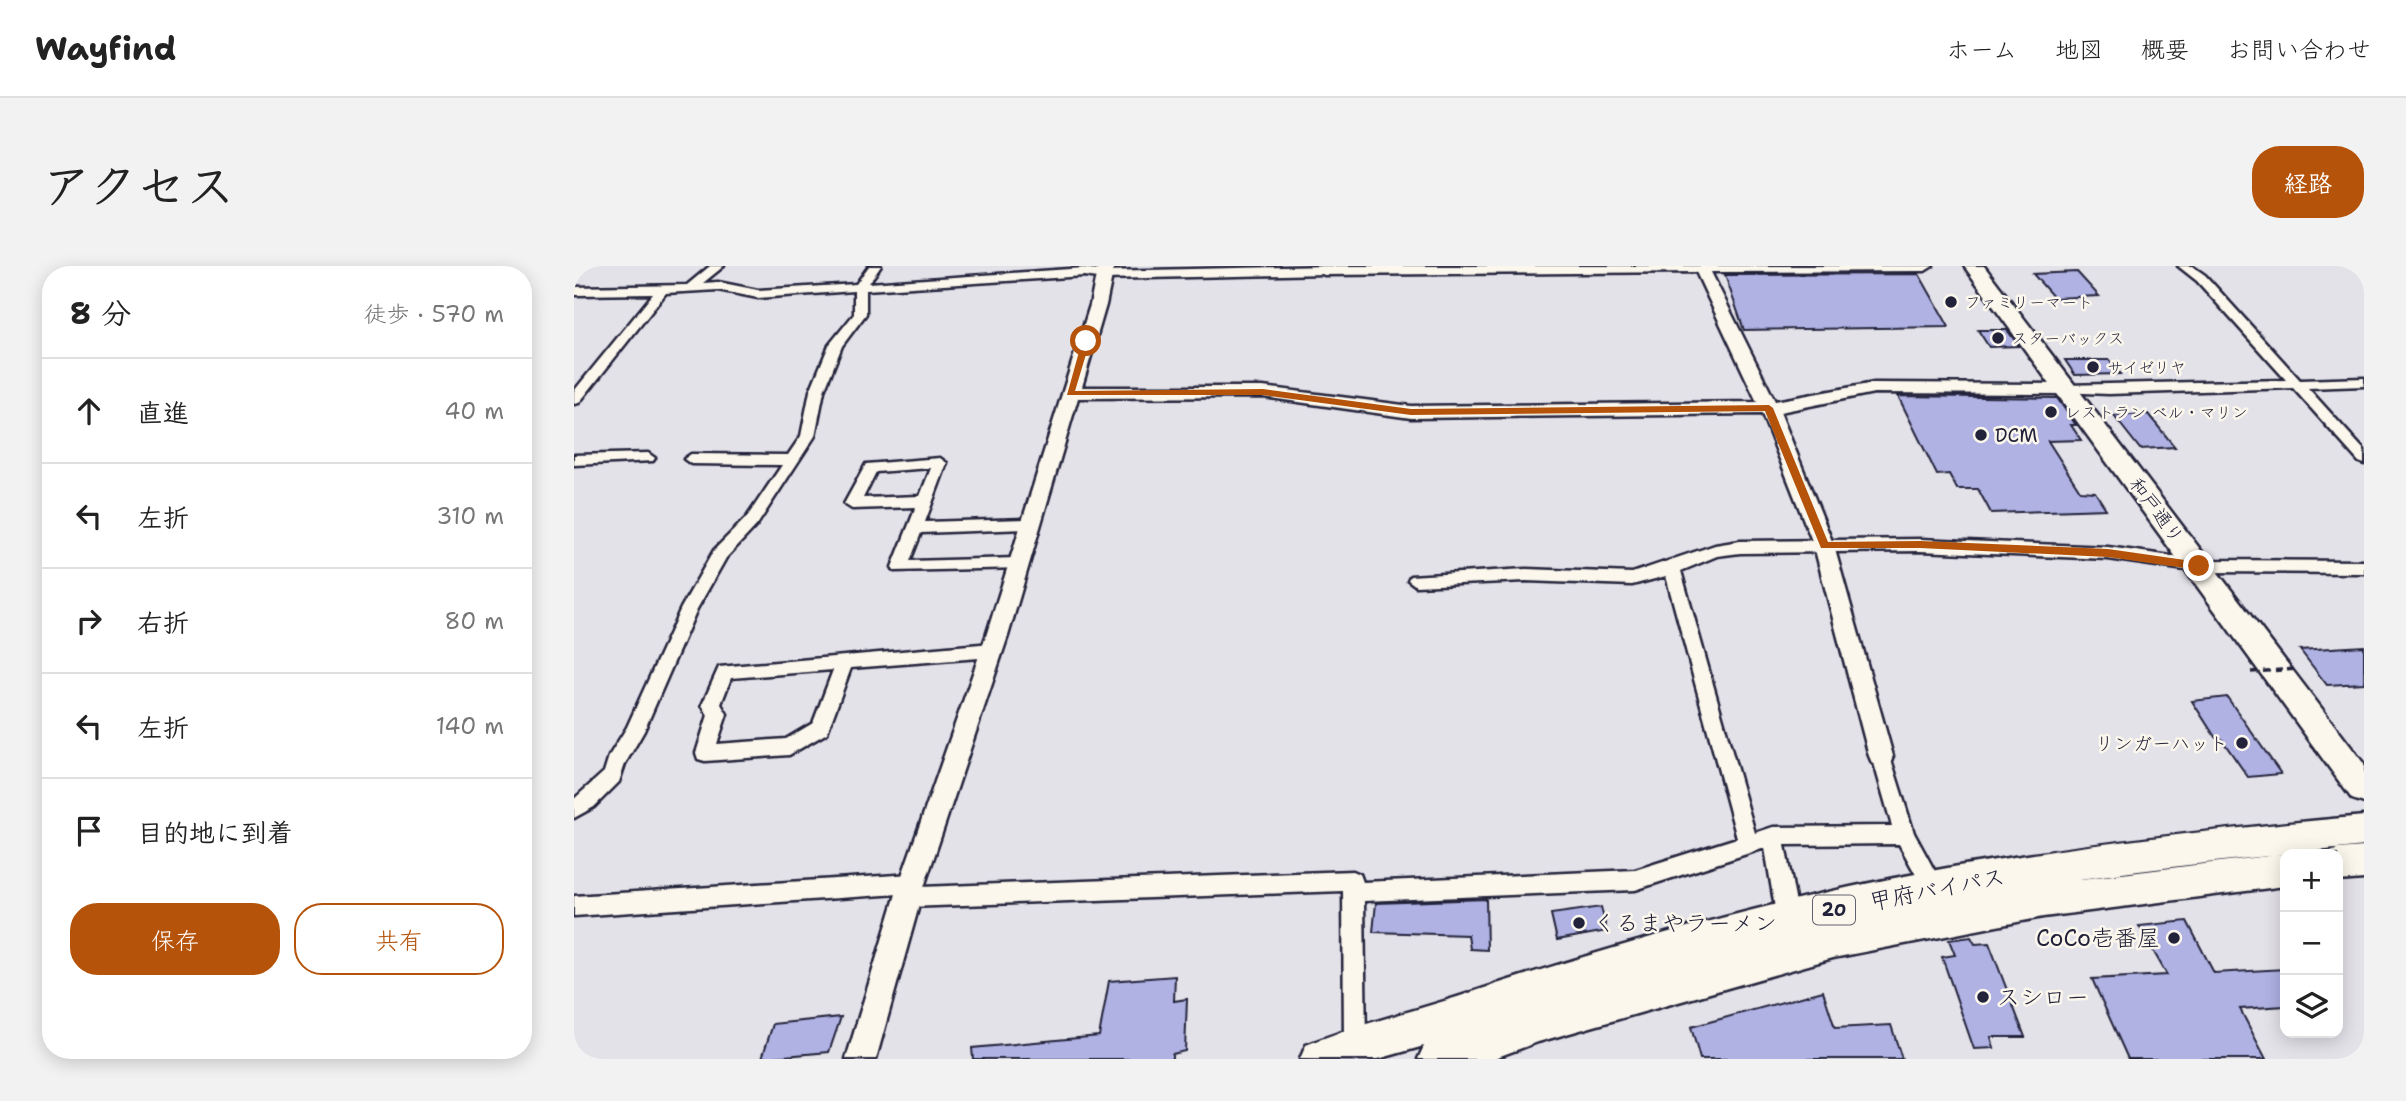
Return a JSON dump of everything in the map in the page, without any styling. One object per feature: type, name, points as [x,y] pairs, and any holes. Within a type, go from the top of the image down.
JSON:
[{"type":"highway","name":"和戸通り","points":[[1974,266],[2364,789]]},
{"type":"highway","name":"甲府バイパス","points":[[1320,1059],[1355,1045],[1577,978],[1788,920],[1934,888],[2081,862],[2364,831]]},
{"type":"highway","points":[[2343,865],[2364,863]]},
{"type":"highway","name":"甲府バイパス","points":[[1438,1059],[1538,1023],[1739,964],[1833,940],[2043,900],[2280,871]]},
{"type":"street","points":[[692,286],[718,266]]},
{"type":"street","points":[[574,809],[587,801],[612,776],[616,762],[635,731],[689,608],[720,554],[752,521],[808,436],[817,391],[836,345],[860,314],[860,287],[875,266]]},
{"type":"street","points":[[574,291],[718,286],[758,293],[799,293],[1105,271],[1539,266],[1702,269],[1924,266]]},
{"type":"street","points":[[2184,266],[2201,278],[2364,459]]},
{"type":"street","points":[[1702,269],[1769,408],[1824,546],[1905,835],[1934,888]]},
{"type":"street","points":[[861,1059],[910,890],[992,650],[1098,305],[1105,271]]},
{"type":"street","points":[[574,400],[662,290]]},
{"type":"street","points":[[1070,393],[1263,392],[1411,412],[1769,408],[1874,388],[2109,390],[2364,382]]},
{"type":"street","points":[[574,460],[648,458]]},
{"type":"street","points":[[691,459],[792,460]]},
{"type":"street","points":[[925,501],[852,504],[871,467],[940,463],[900,567],[1017,564]]},
{"type":"street","points":[[915,528],[1030,524]]},
{"type":"street","points":[[1416,580],[1527,575],[1632,579],[1672,568],[1716,551],[1740,547],[1920,545],[2108,553],[2199,566],[2364,567]]},
{"type":"street","points":[[1672,568],[1748,842]]},
{"type":"street","points":[[845,662],[820,728],[789,747],[705,754],[718,714],[711,705],[725,672],[845,662],[992,650]]},
{"type":"street","points":[[1353,892],[1635,880],[1773,836],[1905,835]]},
{"type":"street","points":[[1773,836],[1788,920]]},
{"type":"street","points":[[574,906],[910,890],[1353,881],[1355,1045]]},
{"type":"path","points":[[2251,672],[2297,668]]},
{"type":"building","points":[[2077,272],[2099,296],[2054,298],[2033,274]]},
{"type":"building","points":[[1919,274],[1949,327],[1744,330],[1725,275]]},
{"type":"building","name":"スターバックス","points":[[1978,330],[2007,330],[2019,346],[1989,347]]},
{"type":"building","points":[[2065,360],[2109,360],[2120,374],[2075,375]]},
{"type":"building","name":"DCM","points":[[1898,396],[2057,398],[2076,425],[2071,425],[2081,440],[2048,441],[2080,491],[2095,492],[2106,509],[1991,513],[1978,489],[1957,489],[1949,474],[1937,475]]},
{"type":"building","points":[[2148,414],[2175,447],[2140,449],[2114,416]]},
{"type":"building","points":[[2364,646],[2364,683],[2327,685],[2300,650]]},
{"type":"building","points":[[2227,697],[2281,774],[2248,777],[2220,737],[2215,737],[2192,701]]},
{"type":"building","points":[[1486,899],[1487,950],[1470,949],[1468,935],[1373,932],[1376,903]]},
{"type":"building","name":"くるまやラーメン","points":[[1601,907],[1607,931],[1557,940],[1551,914]]},
{"type":"building","points":[[2187,921],[2214,973],[2280,969],[2280,1006],[2240,1009],[2266,1059],[2128,1059],[2092,979],[2167,975],[2139,926]]},
{"type":"building","name":"スシロー","points":[[1971,937],[1975,944],[1989,943],[2025,1037],[1991,1037],[1994,1048],[1974,1049],[1942,957],[1955,955],[1949,940]]},
{"type":"building","points":[[1175,976],[1174,1001],[1187,999],[1185,1051],[1172,1054],[1172,1059],[973,1059],[972,1048],[1099,1036],[1109,981]]},
{"type":"building","points":[[1823,991],[1835,1028],[1891,1025],[1902,1059],[1700,1059],[1691,1027]]},
{"type":"building","points":[[841,1017],[829,1052],[762,1058],[773,1024]]},
{"type":"place","name":"ファミリーマート","points":[[1951,302]]},
{"type":"place","name":"スターバックス","points":[[1998,338]]},
{"type":"place","name":"サイゼリヤ","points":[[2093,367]]},
{"type":"place","name":"レストラン ベル・マリン","points":[[2051,412]]},
{"type":"place","name":"DCM","points":[[1981,435]]},
{"type":"place","name":"リンガーハット","points":[[2242,743]]},
{"type":"place","name":"くるまやラーメン","points":[[1579,923]]},
{"type":"place","name":"CoCo壱番屋","points":[[2174,938]]},
{"type":"place","name":"スシロー","points":[[1983,997]]},
{"type":"route","points":[[1086,341],[1070,393],[1263,392],[1411,412],[1769,408],[1824,546],[1920,545],[2108,553],[2199,566]]}]
